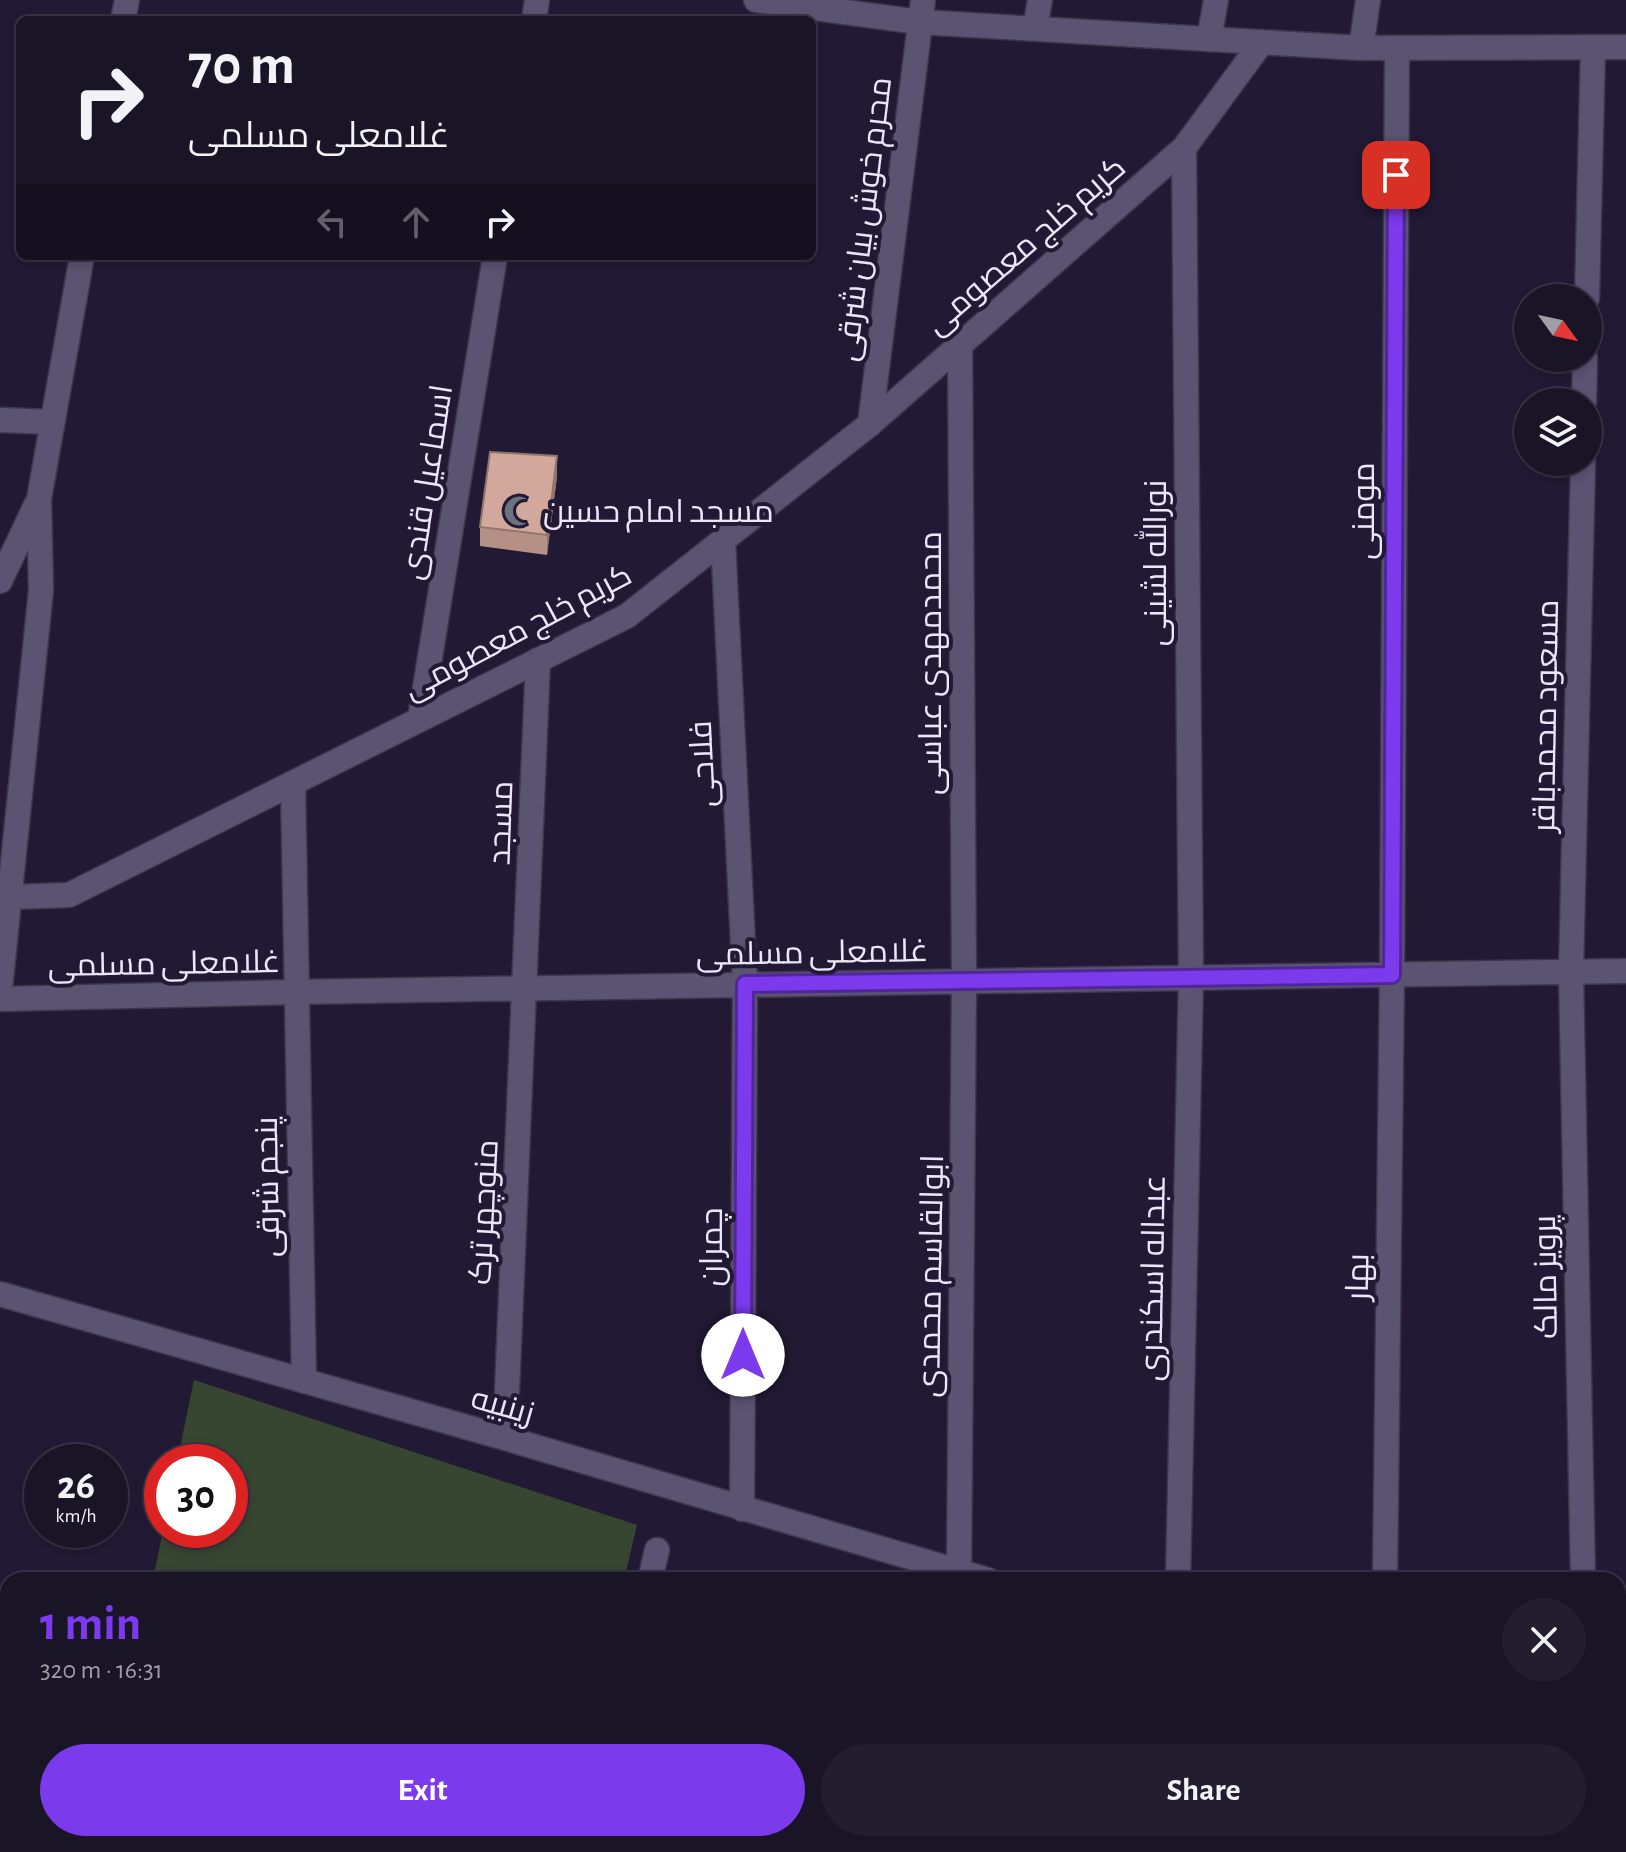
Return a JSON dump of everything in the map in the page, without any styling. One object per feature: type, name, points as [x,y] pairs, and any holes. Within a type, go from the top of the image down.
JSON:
[{"type":"street","points":[[756,0],[921,11],[1035,28],[1361,48],[1626,47]]},
{"type":"street","points":[[1035,28],[1040,0]]},
{"type":"street","points":[[1209,39],[1216,0]]},
{"type":"street","points":[[1361,48],[1368,0]]},
{"type":"street","name":"محرم خوش بیان شرقی","points":[[870,424],[921,11]]},
{"type":"street","name":"کریم خلج معصومی","points":[[10,897],[69,895],[627,616],[870,424],[1184,148],[1262,42]]},
{"type":"street","points":[[1587,284],[1593,47]]},
{"type":"street","name":"مومنی","points":[[1392,975],[1397,48]]},
{"type":"street","name":"نورالله لشینی","points":[[1184,148],[1191,978]]},
{"type":"street","points":[[0,989],[41,590],[39,499],[81,260]]},
{"type":"street","name":"اسماعیل قندی","points":[[420,719],[494,260]]},
{"type":"street","name":"محمدمهدی عباسی","points":[[960,344],[964,981]]},
{"type":"street","points":[[0,420],[52,422]]},
{"type":"street","name":"مسعود محمدباقر","points":[[1571,972],[1583,476]]},
{"type":"street","points":[[0,581],[39,499]]},
{"type":"street","name":"فلاحی","points":[[723,540],[745,984]]},
{"type":"street","name":"مسجد","points":[[526,988],[538,660]]},
{"type":"street","name":"پنجم شرقی","points":[[293,784],[304,1381]]},
{"type":"street","name":"غلامعلی مسلمی","points":[[0,999],[1626,971]]},
{"type":"street","name":"پرویز مالک","points":[[1571,972],[1583,1572]]},
{"type":"street","name":"بهار","points":[[1385,1572],[1392,975]]},
{"type":"street","name":"عبداله اسکندری","points":[[1178,1572],[1191,978]]},
{"type":"street","name":"ابوالقاسم محمدی","points":[[944,1572],[964,981]]},
{"type":"street","name":"چمران","points":[[742,1509],[745,984]]},
{"type":"street","name":"منوچهر ترک","points":[[505,1438],[526,988]]},
{"type":"street","name":"زینبیه","points":[[0,1294],[505,1438],[944,1572]]},
{"type":"street","points":[[652,1572],[657,1550]]},
{"type":"green space","points":[[194,1380],[637,1525],[626,1572],[155,1572],[159,1548],[248,1548],[248,1444],[181,1444]]},
{"type":"building","name":"مسجد امام حسین","points":[[490,452],[557,456],[547,535],[480,527]]},
{"type":"place","name":"مسجد امام حسین","points":[[519,511]]},
{"type":"route","points":[[743,1355],[745,984],[1392,975],[1396,175]]}]
